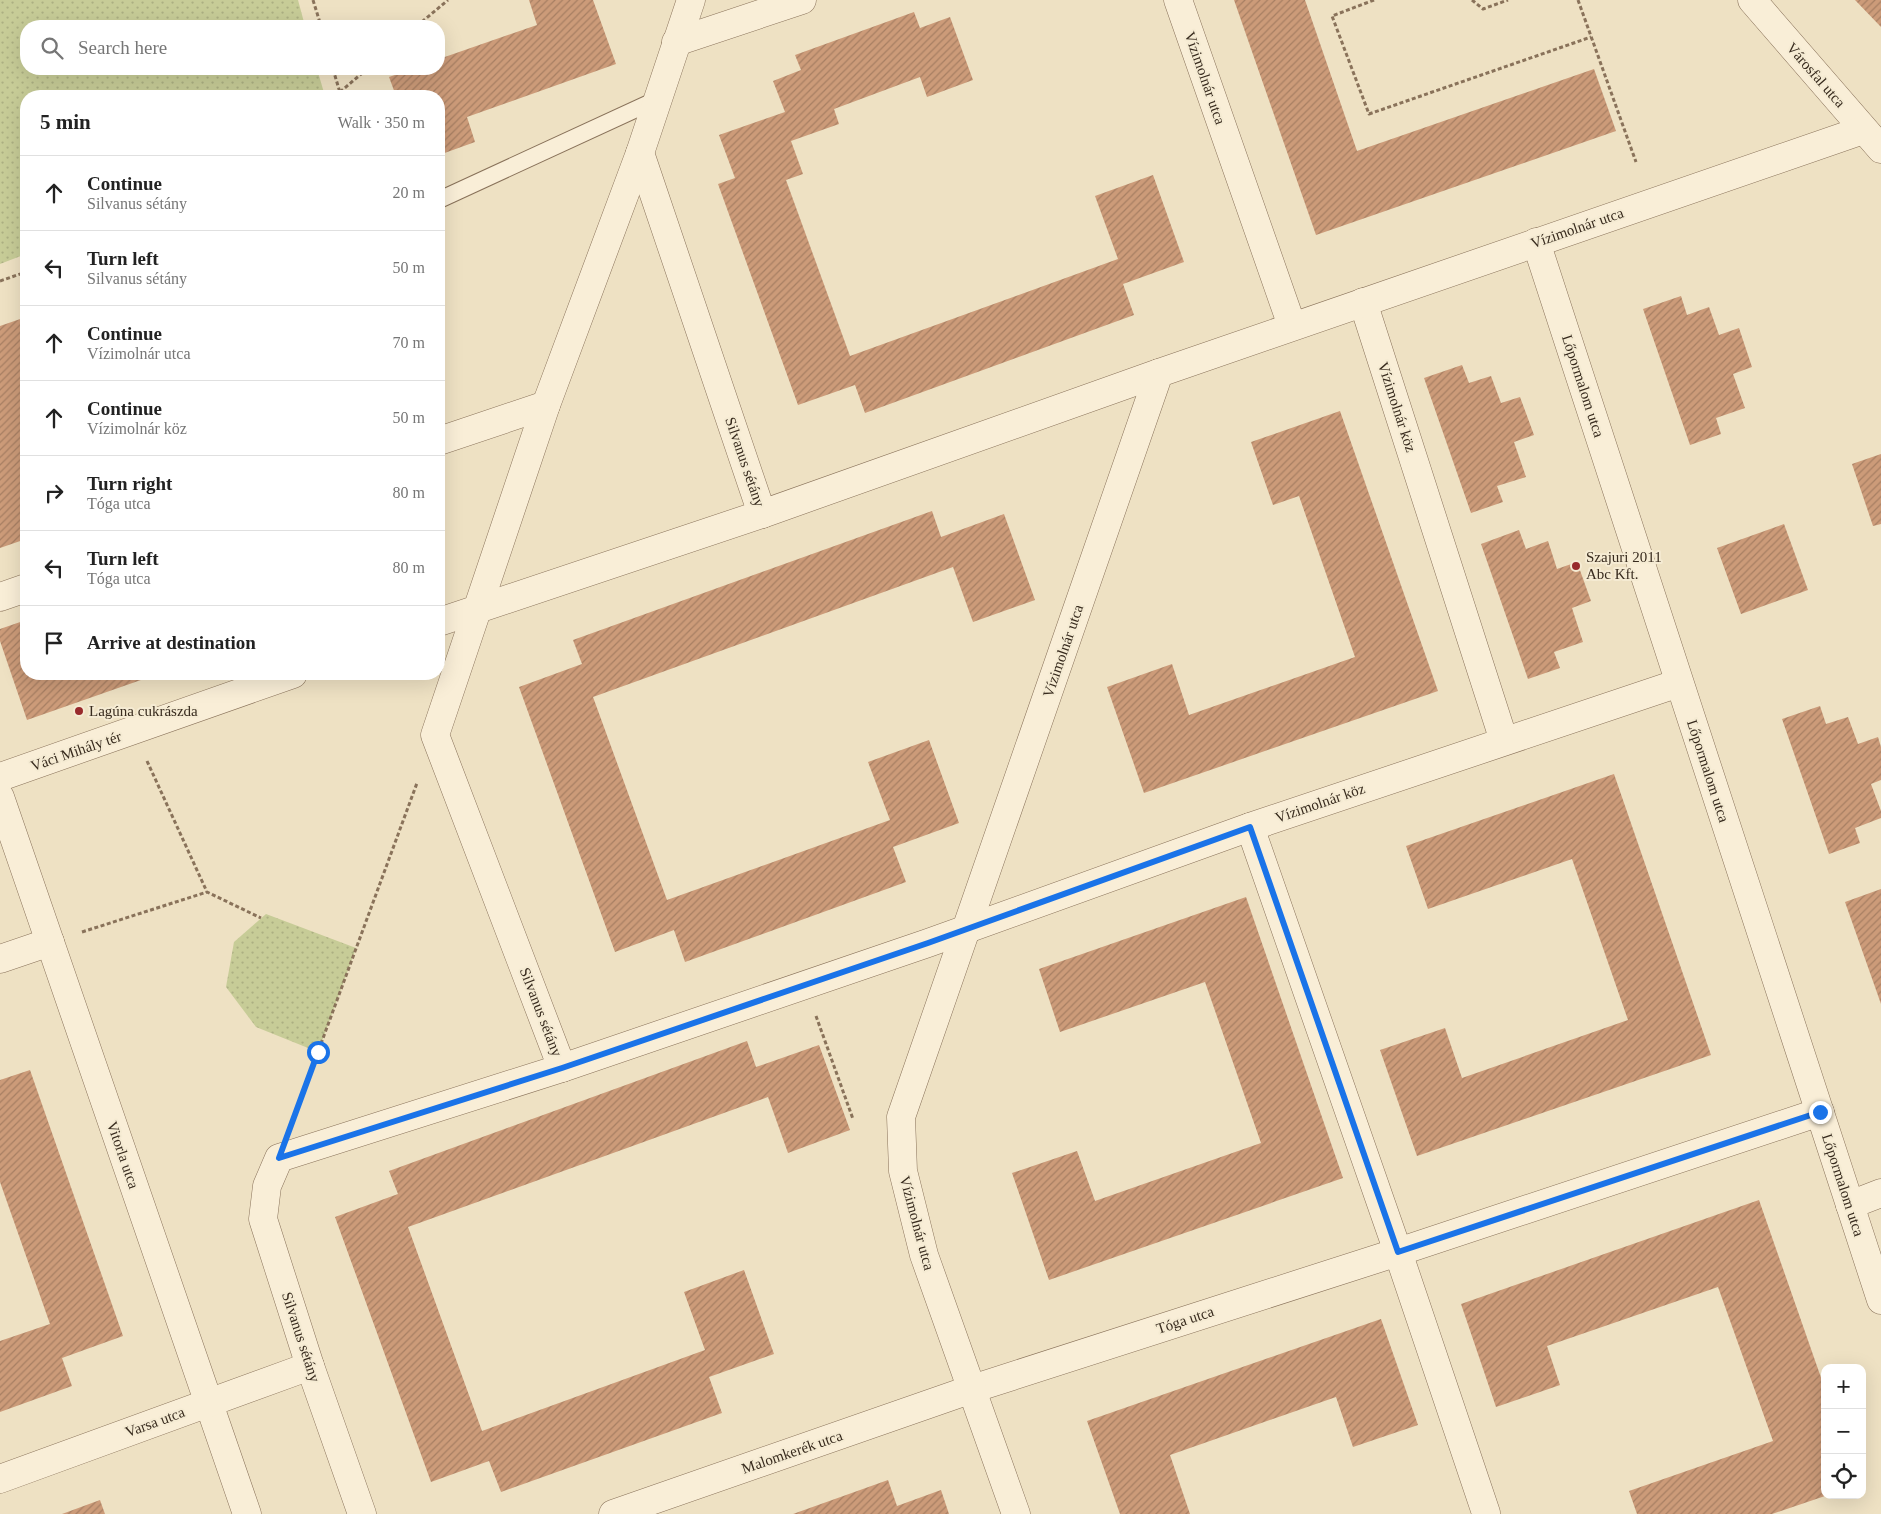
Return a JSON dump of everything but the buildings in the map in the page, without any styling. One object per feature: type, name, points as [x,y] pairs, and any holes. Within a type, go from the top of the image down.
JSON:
[{"type":"street","points":[[435,735],[476,608],[546,405],[640,153],[691,0]]},
{"type":"street","points":[[676,42],[802,0]]},
{"type":"street","name":"Vízimolnár utca","points":[[1178,0],[1292,326]]},
{"type":"street","name":"Városfal utca","points":[[1752,0],[1881,149]]},
{"type":"street","name":"Vízimolnár utca","points":[[762,514],[1292,326],[1863,130]]},
{"type":"street","name":"Silvanus sétány","points":[[476,608],[762,514],[640,153]]},
{"type":"street","name":"Lőpormalom utca","points":[[1536,242],[1881,1300]]},
{"type":"street","name":"Vízimolnár köz","points":[[1363,302],[1504,741]]},
{"type":"street","name":"Vízimolnár utca","points":[[1016,1514],[924,1255],[903,1171],[901,1117],[1159,373]]},
{"type":"street","points":[[445,440],[546,405]]},
{"type":"street","points":[[0,597],[20,590]]},
{"type":"street","points":[[445,620],[476,608]]},
{"type":"street","name":"Váci Mihály tér","points":[[0,777],[276,680]]},
{"type":"street","name":"Vízimolnár köz","points":[[966,930],[1250,827],[1680,682]]},
{"type":"street","name":"Silvanus sétány","points":[[362,1514],[310,1366],[263,1219],[267,1186],[279,1158],[562,1068],[435,735]]},
{"type":"street","name":"Vitorla utca","points":[[0,797],[247,1514]]},
{"type":"street","points":[[1250,827],[1398,1252],[1486,1514]]},
{"type":"street","points":[[562,1068],[966,930]]},
{"type":"street","points":[[0,959],[50,942]]},
{"type":"street","name":"Tóga utca","points":[[972,1389],[1398,1252],[1820,1112]]},
{"type":"street","points":[[1850,1205],[1881,1193]]},
{"type":"street","name":"Varsa utca","points":[[0,1479],[310,1366]]},
{"type":"street","name":"Malomkerék utca","points":[[613,1514],[972,1389]]},
{"type":"lane","points":[[445,197],[658,99]]},
{"type":"path","points":[[313,0],[319,20]]},
{"type":"path","points":[[424,20],[448,0]]},
{"type":"path","points":[[1374,0],[1332,16],[1369,114],[1592,37]]},
{"type":"path","points":[[1472,0],[1483,9],[1508,0]]},
{"type":"path","points":[[1578,0],[1636,162]]},
{"type":"path","points":[[335,75],[339,90]]},
{"type":"path","points":[[344,90],[361,75]]},
{"type":"path","points":[[0,281],[20,274]]},
{"type":"path","points":[[134,730],[207,892],[261,918]]},
{"type":"path","points":[[279,1158],[435,735]]},
{"type":"path","points":[[50,942],[207,892]]},
{"type":"path","points":[[805,985],[853,1119]]},
{"type":"green space","points":[[0,0],[298,0],[303,20],[20,20],[20,75],[319,75],[323,90],[20,90],[20,256],[0,264]]},
{"type":"green space","points":[[266,914],[356,948],[318,1052],[256,1027],[226,987],[234,942]]},
{"type":"place","name":"Szajuri 2011 Abc Kft.","points":[[1576,566]]},
{"type":"place","name":"Lagúna cukrászda","points":[[79,711]]},
{"type":"route","points":[[318,1052],[279,1158],[562,1068],[928,943],[1250,827],[1398,1252],[1820,1112]]}]
